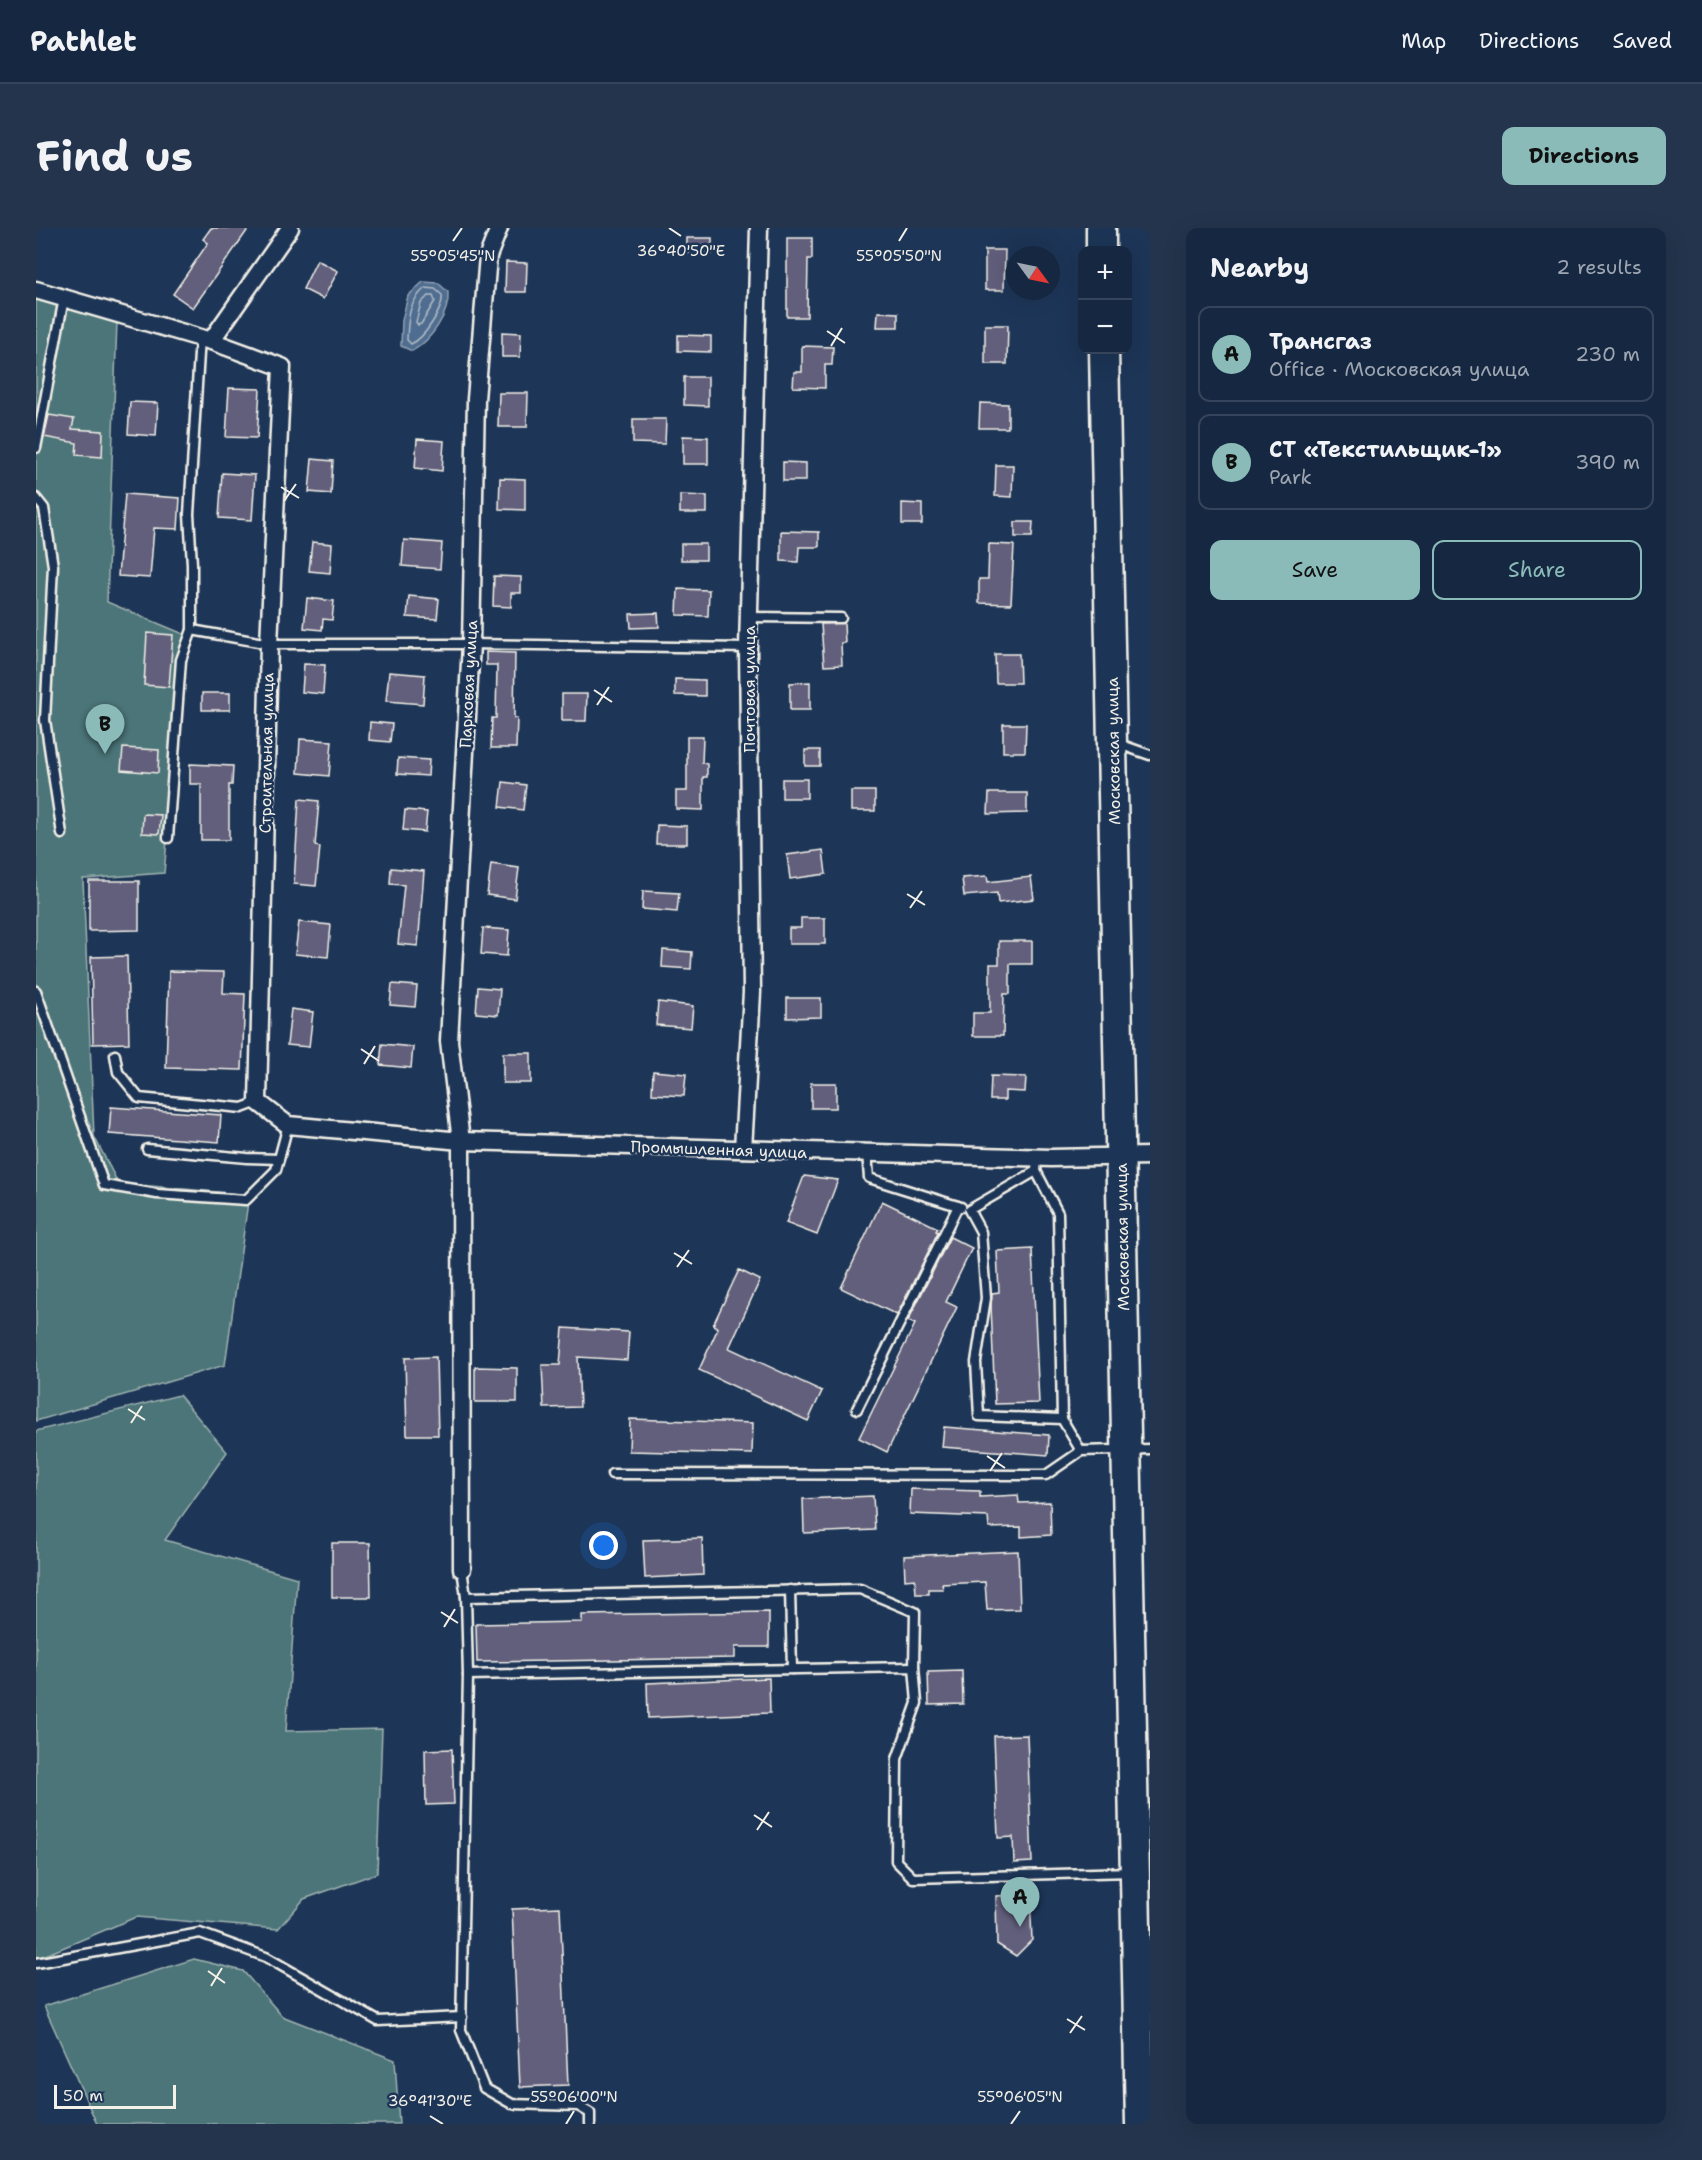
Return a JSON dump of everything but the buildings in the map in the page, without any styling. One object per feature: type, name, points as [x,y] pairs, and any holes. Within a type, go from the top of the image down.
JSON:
[{"type":"highway","points":[[1101,228],[1101,246]]},
{"type":"highway","name":"Московская улица","points":[[1104,354],[1120,1158],[1139,1449],[1135,1872],[1140,2124]]},
{"type":"street","points":[[36,290],[205,339],[290,228]]},
{"type":"street","name":"Парковая улица","points":[[462,1569],[461,1141],[449,1041],[471,644],[476,399],[488,255],[499,228]]},
{"type":"street","name":"Почтовая улица","points":[[743,1149],[752,992],[748,617],[759,228]]},
{"type":"street","name":"Строительная улица","points":[[205,339],[282,367],[269,644],[258,1102]]},
{"type":"street","points":[[258,1102],[288,1125]]},
{"type":"street","name":"Промышленная улица","points":[[288,1125],[461,1141],[867,1153],[1036,1165],[1150,1156]]},
{"type":"lane","points":[[36,447],[64,298]]},
{"type":"lane","points":[[168,838],[181,660],[192,630],[189,514],[205,339]]},
{"type":"lane","points":[[36,498],[44,508],[54,566],[45,720],[62,834]]},
{"type":"lane","points":[[748,617],[841,618]]},
{"type":"lane","points":[[192,630],[269,644],[748,648]]},
{"type":"lane","points":[[1113,742],[1150,755]]},
{"type":"lane","points":[[36,991],[104,1185],[157,1194],[246,1200],[276,1170],[288,1125]]},
{"type":"lane","points":[[115,1054],[118,1072],[139,1098],[242,1108],[258,1102]]},
{"type":"lane","points":[[147,1149],[279,1159]]},
{"type":"lane","points":[[867,1153],[869,1178],[969,1210],[981,1232],[986,1298],[976,1362],[979,1416],[1062,1419]]},
{"type":"lane","points":[[969,1210],[1036,1165],[1058,1213],[1062,1419],[1081,1450]]},
{"type":"lane","points":[[857,1409],[958,1206]]},
{"type":"lane","points":[[612,1474],[1046,1475],[1081,1450],[1139,1449]]},
{"type":"lane","points":[[462,1569],[466,1597],[468,1675],[461,2030],[484,2088],[512,2104],[578,2106],[590,2113],[590,2124]]},
{"type":"lane","points":[[466,1597],[860,1589],[915,1612],[914,1667],[917,1703],[897,1759],[896,1861],[913,1878],[1135,1872]]},
{"type":"lane","points":[[790,1590],[792,1669]]},
{"type":"lane","points":[[468,1675],[914,1667]]},
{"type":"lane","points":[[36,1963],[200,1934],[266,1957],[378,2021],[462,2016]]},
{"type":"green space","points":[[36,298],[117,321],[107,602],[186,635],[164,873],[83,879],[94,1136],[118,1183],[249,1195],[225,1365],[36,1421]]},
{"type":"green space","points":[[179,1395],[227,1452],[165,1540],[297,1578],[286,1731],[382,1729],[377,1873],[304,1899],[278,1929],[136,1917],[36,1959],[36,1431]]},
{"type":"green space","points":[[194,1959],[243,1971],[282,2016],[395,2060],[399,2124],[97,2124],[44,2006]]},
{"type":"water","points":[[423,282],[438,283],[448,292],[448,300],[438,326],[426,341],[412,351],[401,346],[402,320],[408,296]]},
{"type":"place","name":"СТ «Текстильщик-1»","points":[[105,754]]},
{"type":"place","name":"Трансгаз","points":[[1020,1927]]}]
